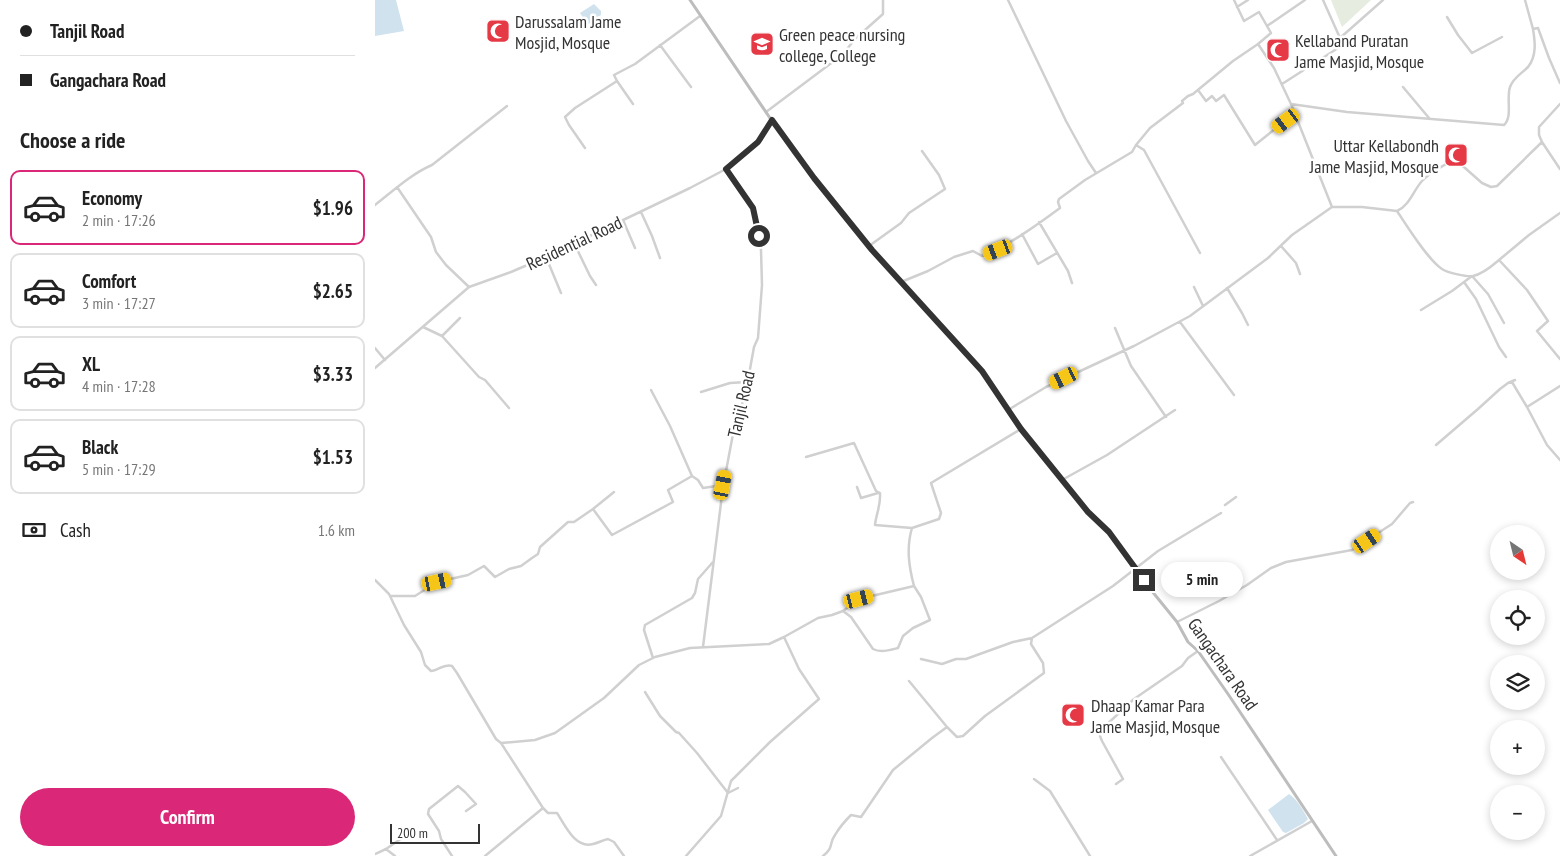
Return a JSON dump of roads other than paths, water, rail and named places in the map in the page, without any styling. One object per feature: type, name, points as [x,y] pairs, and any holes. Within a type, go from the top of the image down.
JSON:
[{"type":"main road","name":"Gangachara Road","points":[[690,0],[804,165],[869,246],[982,371],[1021,429],[1088,512],[1109,532],[1134,569],[1177,622],[1188,642],[1198,651],[1337,856]]},
{"type":"street","points":[[766,112],[843,55],[857,38],[880,17],[883,10],[883,0]]},
{"type":"street","points":[[1008,0],[1066,120],[1096,173]]},
{"type":"street","points":[[901,282],[928,271],[954,256],[973,251],[982,256],[998,250],[1060,208],[1057,202],[1059,199],[1096,173],[1132,152],[1150,128],[1160,119],[1271,33],[1259,12],[1244,21],[1233,0]]},
{"type":"street","points":[[1237,7],[1248,0]]},
{"type":"street","points":[[1267,26],[1305,0]]},
{"type":"street","points":[[1282,84],[1335,50],[1341,44],[1323,0]]},
{"type":"street","points":[[1340,38],[1383,0]]},
{"type":"street","points":[[1291,104],[1347,112],[1504,125],[1509,116],[1509,92],[1512,82],[1529,66],[1533,58],[1535,43],[1525,0]]},
{"type":"street","points":[[633,104],[614,75],[635,64],[700,16]]},
{"type":"street","points":[[1447,17],[1472,53],[1502,36]]},
{"type":"street","points":[[1533,29],[1538,28],[1560,83]]},
{"type":"street","points":[[1258,44],[1282,84],[1332,207]]},
{"type":"street","points":[[660,45],[691,87]]},
{"type":"street","points":[[585,148],[565,117],[575,108],[617,82]]},
{"type":"street","points":[[1403,88],[1430,119]]},
{"type":"street","points":[[1198,90],[1206,101],[1213,96],[1216,101],[1224,95],[1255,144],[1295,113]]},
{"type":"street","points":[[1560,104],[1539,127],[1541,142],[1560,169]]},
{"type":"street","points":[[375,205],[397,187],[432,165],[507,106]]},
{"type":"street","name":"Residential Road","points":[[375,368],[469,287],[546,257],[726,169],[758,142],[772,120]]},
{"type":"street","points":[[1008,410],[1046,387],[1180,322],[1268,258],[1293,235],[1332,207],[1362,207],[1397,211],[1402,209],[1411,198],[1422,180],[1453,160],[1456,160],[1482,183],[1491,188],[1497,186],[1541,142]]},
{"type":"street","points":[[1136,145],[1144,150],[1200,254]]},
{"type":"street","points":[[869,246],[901,223],[909,213],[945,189],[939,175],[922,151]]},
{"type":"street","name":"Tanjil Road","points":[[703,648],[723,485],[733,434],[754,347],[758,338],[762,285],[761,250],[753,208],[726,169]]},
{"type":"street","points":[[397,187],[431,237],[436,252],[446,265],[469,287]]},
{"type":"street","points":[[1397,211],[1423,248],[1443,270],[1472,276],[1487,270],[1529,235],[1560,214]]},
{"type":"street","points":[[641,212],[660,258]]},
{"type":"street","points":[[623,220],[635,248]]},
{"type":"street","points":[[1039,222],[1068,271],[1072,283]]},
{"type":"street","points":[[1022,234],[1038,264],[1057,253]]},
{"type":"street","points":[[574,243],[596,285]]},
{"type":"street","points":[[1281,246],[1296,263],[1300,274]]},
{"type":"street","points":[[546,257],[561,293]]},
{"type":"street","points":[[1499,260],[1527,290],[1547,321],[1537,331],[1560,359]]},
{"type":"street","points":[[1421,310],[1472,276],[1488,294],[1505,323]]},
{"type":"street","points":[[1464,282],[1476,299],[1499,347],[1506,357]]},
{"type":"street","points":[[1194,287],[1203,306]]},
{"type":"street","points":[[1227,288],[1248,325]]},
{"type":"street","points":[[442,336],[461,318]]},
{"type":"street","points":[[1180,322],[1234,395]]},
{"type":"street","points":[[423,327],[442,336],[479,377],[485,380],[509,408]]},
{"type":"street","points":[[1115,328],[1131,366],[1165,417]]},
{"type":"street","points":[[375,348],[385,360]]},
{"type":"street","points":[[1436,445],[1500,389],[1515,380]]},
{"type":"street","points":[[701,392],[730,383],[747,382]]},
{"type":"street","points":[[1512,382],[1547,445],[1560,460]]},
{"type":"street","points":[[1527,407],[1560,386]]},
{"type":"street","points":[[651,390],[670,426],[692,476],[698,480],[703,488],[723,485]]},
{"type":"street","points":[[1062,480],[1107,455],[1175,410]]},
{"type":"street","points":[[806,457],[854,443],[876,491],[879,493],[879,511],[875,525],[912,528],[939,519],[941,516],[931,486],[933,481],[1021,429]]},
{"type":"street","points":[[593,509],[612,536],[673,502],[668,490],[692,476]]},
{"type":"street","points":[[857,488],[861,498],[879,493]]},
{"type":"street","points":[[390,596],[415,596],[437,582],[468,575],[485,566],[495,577],[509,569],[521,566],[538,554],[540,547],[569,522],[574,522],[614,492]]},
{"type":"street","points":[[1225,505],[1236,497]]},
{"type":"street","points":[[1177,622],[1240,589],[1271,568],[1285,562],[1352,550],[1392,524],[1413,502]]},
{"type":"street","points":[[921,659],[942,664],[957,659],[966,659],[1013,642],[1032,638],[1113,586],[1158,551],[1221,513]]},
{"type":"street","points":[[843,611],[851,617],[873,649],[877,651],[898,648],[903,636],[913,628],[930,620],[921,597],[914,586],[909,566],[909,536],[912,528]]},
{"type":"street","points":[[653,658],[644,630],[645,626],[692,598],[698,579],[713,562]]},
{"type":"street","points":[[375,580],[390,596],[404,625],[421,652],[425,665],[431,671],[451,666],[457,673],[496,739],[501,743],[543,808],[548,813],[557,812],[573,837],[579,842],[591,845],[608,839],[614,842],[624,856]]},
{"type":"street","points":[[501,743],[535,740],[555,733],[616,689],[639,664],[653,658],[674,652],[703,648],[769,644],[818,618],[843,611],[859,599],[914,586]]},
{"type":"street","points":[[686,856],[721,816],[731,780],[770,742],[819,699],[799,669],[784,637]]},
{"type":"street","points":[[909,681],[947,727],[957,737],[963,736],[985,716],[1043,673],[1043,663],[1031,644],[1032,638]]},
{"type":"street","points":[[1116,784],[1123,779],[1101,741],[1102,729],[1134,699],[1181,666],[1198,651]]},
{"type":"street","points":[[645,692],[660,716],[697,753],[728,793]]},
{"type":"street","points":[[823,856],[829,851],[835,835],[851,815],[861,817],[867,810],[893,770],[947,727]]},
{"type":"street","points":[[1221,757],[1277,840]]},
{"type":"street","points":[[1034,779],[1050,791],[1090,856]]},
{"type":"street","points":[[452,856],[428,814],[429,810],[459,786],[476,804],[466,811]]},
{"type":"street","points":[[728,793],[739,788]]},
{"type":"street","points":[[485,856],[543,808]]},
{"type":"street","points":[[1251,856],[1312,821]]},
{"type":"street","points":[[375,854],[402,838]]},
{"type":"street","points":[[386,849],[395,856]]},
{"type":"water","points":[[375,0],[396,0],[404,31],[375,36]]},
{"type":"water","points":[[594,4],[601,11],[601,15],[588,24],[588,20],[585,21],[580,13]]},
{"type":"water","points":[[1289,794],[1302,808],[1308,819],[1286,833],[1283,832],[1268,810]]},
{"type":"place","name":"Darussalam Jame Mosjid, Mosque","points":[[498,31]]},
{"type":"place","name":"Green peace nursing college, College","points":[[762,44]]},
{"type":"place","name":"Kellaband Puratan Jame Masjid, Mosque","points":[[1278,50]]},
{"type":"place","name":"Uttar Kellabondh Jame Masjid, Mosque","points":[[1456,155]]},
{"type":"place","name":"Dhaap Kamar Para Jame Masjid, Mosque","points":[[1073,715]]}]
